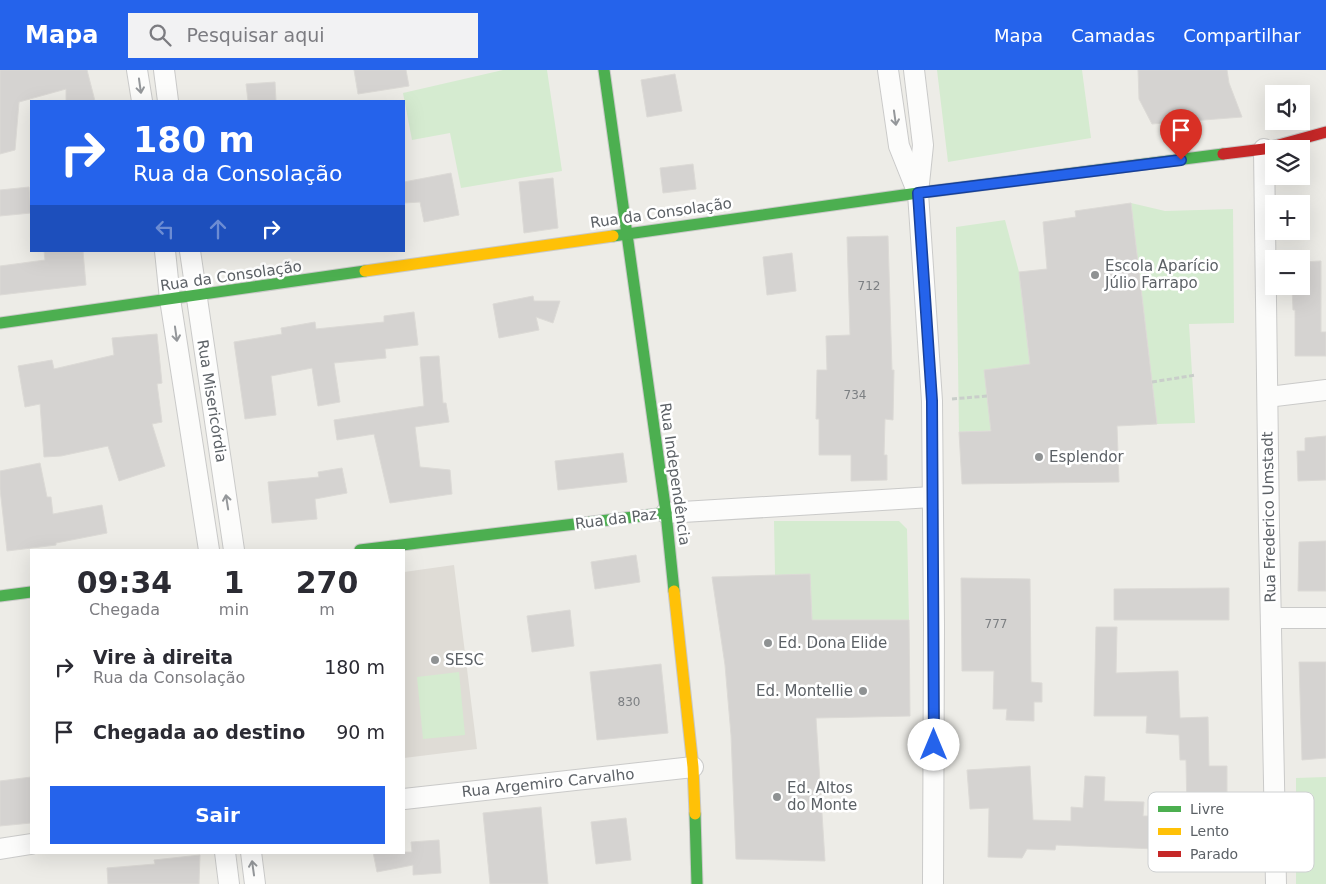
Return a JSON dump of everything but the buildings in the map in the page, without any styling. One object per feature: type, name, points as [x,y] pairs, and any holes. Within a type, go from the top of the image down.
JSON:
[{"type":"street","points":[[138,70],[142,100]]},
{"type":"street","points":[[164,70],[168,100]]},
{"type":"street","name":"Rua Independência","points":[[604,70],[666,513],[693,767],[697,884]]},
{"type":"street","points":[[888,70],[899,146],[918,193]]},
{"type":"street","points":[[914,70],[923,145],[918,193],[932,401],[934,626],[933,884]]},
{"type":"street","name":"Rua da Consolação","points":[[0,323],[918,193],[1264,150],[1326,132]]},
{"type":"street","name":"Rua Frederico Umstadt","points":[[1264,150],[1274,792]]},
{"type":"street","name":"Rua Misericórdia","points":[[165,252],[170,300],[209,549]]},
{"type":"street","name":"Rua Misericórdia","points":[[190,252],[234,549]]},
{"type":"street","points":[[1268,397],[1326,390]]},
{"type":"street","points":[[192,442],[217,438]]},
{"type":"street","name":"Rua da Paz","points":[[368,549],[666,513],[932,497]]},
{"type":"street","points":[[0,596],[30,592]]},
{"type":"street","points":[[1271,618],[1326,618]]},
{"type":"street","name":"Rua Argemiro Carvalho","points":[[405,799],[693,767]]},
{"type":"street","points":[[0,848],[30,844]]},
{"type":"street","points":[[224,854],[229,884]]},
{"type":"street","points":[[250,854],[255,884]]},
{"type":"path","points":[[1152,382],[1196,374]]},
{"type":"path","points":[[932,401],[987,396]]},
{"type":"shaded area","name":"SESC","points":[[454,565],[477,749],[405,758],[405,572]]},
{"type":"green space","points":[[503,70],[547,70],[562,171],[461,188],[450,133],[412,140],[403,93]]},
{"type":"green space","points":[[937,70],[1082,70],[1091,138],[948,162]]},
{"type":"green space","points":[[1131,203],[1165,211],[1233,209],[1234,323],[1189,324],[1195,423],[1157,424]]},
{"type":"green space","points":[[1005,220],[1019,272],[1030,364],[1032,429],[959,432],[956,227]]},
{"type":"green space","points":[[774,521],[899,521],[907,529],[909,620],[812,620],[810,575],[775,575]]},
{"type":"green space","points":[[459,672],[465,735],[423,739],[417,677]]},
{"type":"green space","points":[[1326,777],[1326,884],[1296,884],[1296,872],[1314,872],[1314,792],[1296,792],[1296,778]]},
{"type":"traffic: fast","points":[[604,70],[666,513],[674,591]]},
{"type":"traffic: fast","points":[[613,236],[918,193],[1223,154]]},
{"type":"traffic: fast","points":[[0,323],[365,271]]},
{"type":"traffic: fast","points":[[368,549],[666,513]]},
{"type":"traffic: fast","points":[[0,596],[30,592]]},
{"type":"traffic: fast","points":[[695,814],[697,884]]},
{"type":"traffic: slow","points":[[365,271],[613,236]]},
{"type":"traffic: slow","points":[[674,591],[693,767],[695,814]]},
{"type":"traffic: jam","points":[[1223,154],[1264,149],[1326,132]]},
{"type":"place","name":"Escola Aparício Júlio Farrapo","points":[[1095,275]]},
{"type":"place","name":"Esplendor","points":[[1039,457]]},
{"type":"place","name":"Ed. Dona Elide","points":[[768,643]]},
{"type":"place","name":"SESC","points":[[435,660]]},
{"type":"place","name":"Ed. Montellie","points":[[863,691]]},
{"type":"place","name":"Ed. Altos do Monte","points":[[777,797]]},
{"type":"route","points":[[934,745],[932,401],[918,193],[1181,160]]}]
